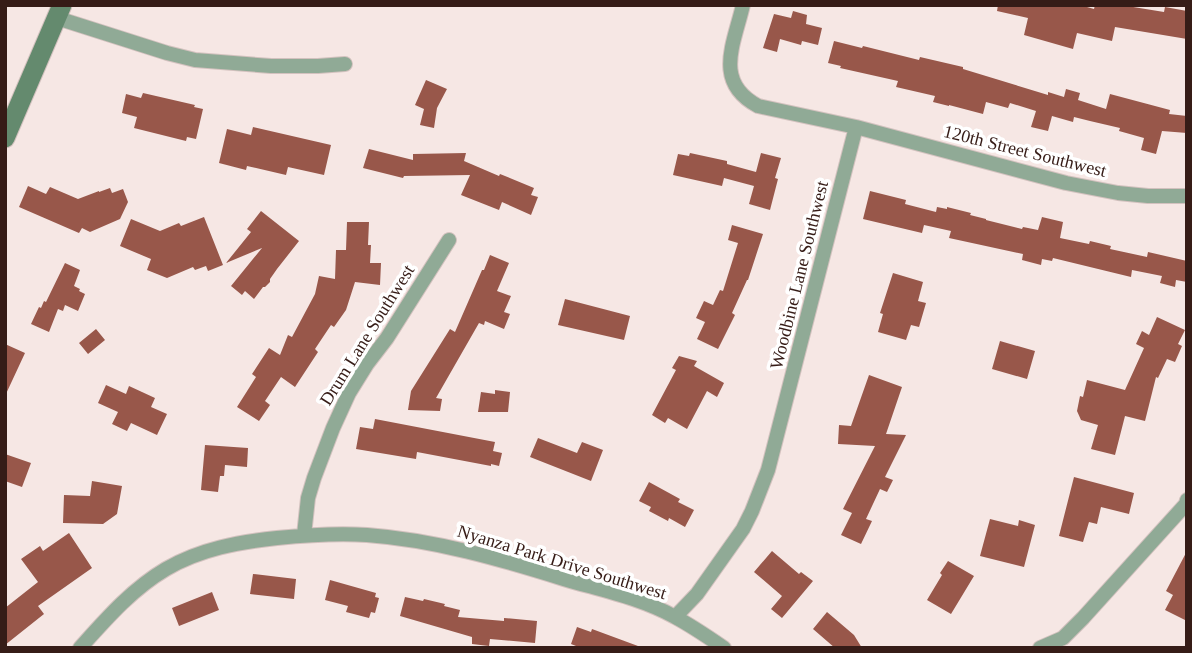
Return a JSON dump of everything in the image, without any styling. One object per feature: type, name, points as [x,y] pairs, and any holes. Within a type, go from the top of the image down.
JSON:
[{"type":"street","points":[[743,5],[730,65],[731,79],[745,99],[758,106],[856,127]]},
{"type":"street","points":[[5,138],[60,11],[167,53],[195,60],[271,66],[345,64]]},
{"type":"street","name":"120th Street Southwest","points":[[856,127],[1066,183],[1118,194],[1187,196]]},
{"type":"street","name":"Woodbine Lane Southwest","points":[[676,617],[697,594],[743,529],[761,492],[856,127]]},
{"type":"street","name":"Drum Lane Southwest","points":[[304,535],[308,498],[314,478],[349,393],[449,240]]},
{"type":"street","points":[[1040,648],[1063,638],[1186,503]]},
{"type":"street","name":"Nyanza Park Drive Southwest","points":[[80,648],[113,610],[137,589],[166,569],[208,550],[247,541],[304,535],[363,535],[448,547],[502,560],[635,600],[676,617],[724,648]]},
{"type":"building","points":[[998,5],[1080,5],[1094,9],[1095,5],[1121,5],[1164,12],[1165,7],[1187,11],[1187,39],[1115,27],[1112,41],[1077,33],[1073,49],[1024,35],[1028,18],[997,11]]},
{"type":"building","points":[[793,11],[807,15],[806,24],[822,28],[818,45],[802,41],[801,45],[780,39],[777,52],[763,48],[774,14],[791,18]]},
{"type":"building","points":[[834,41],[963,67],[1048,95],[1048,92],[1064,97],[1066,89],[1080,93],[1078,100],[1106,109],[1110,94],[1170,110],[1169,114],[1187,116],[1187,133],[1162,131],[1156,154],[1141,150],[1144,138],[1119,131],[1120,128],[1074,117],[1073,122],[1052,116],[1048,131],[1031,127],[1036,111],[1010,103],[1008,108],[986,102],[983,114],[933,102],[935,96],[896,87],[898,81],[828,63]]},
{"type":"building","points":[[426,80],[447,89],[437,108],[434,128],[420,125],[424,109],[415,105]]},
{"type":"building","points":[[143,93],[203,109],[196,139],[187,137],[186,141],[134,128],[137,117],[122,113],[126,94],[141,98]]},
{"type":"building","points":[[253,127],[331,145],[324,175],[288,167],[286,175],[247,166],[246,170],[219,163],[227,129],[251,135]]},
{"type":"building","points":[[369,149],[413,160],[413,154],[466,153],[464,161],[534,188],[531,195],[538,197],[531,215],[502,202],[499,210],[461,195],[470,175],[403,178],[363,168]]},
{"type":"building","points":[[690,153],[727,161],[727,164],[756,172],[761,153],[781,158],[770,210],[749,204],[754,186],[724,178],[722,186],[673,175],[678,154],[689,156]]},
{"type":"building","points":[[28,186],[46,194],[50,187],[78,199],[110,188],[112,193],[123,189],[128,202],[120,219],[90,232],[82,228],[79,233],[19,207]]},
{"type":"building","points":[[870,191],[906,200],[905,204],[936,212],[937,207],[947,207],[1022,229],[1038,230],[1042,217],[1063,222],[1060,238],[1089,244],[1090,241],[1111,246],[1110,249],[1147,257],[1148,252],[1187,261],[1187,282],[1176,280],[1175,287],[1160,283],[1162,276],[1132,270],[1131,277],[1053,258],[1052,261],[1042,259],[1041,265],[1022,260],[1023,254],[949,238],[951,231],[924,225],[922,233],[863,219]]},
{"type":"building","points":[[261,211],[299,241],[270,282],[254,299],[245,291],[242,295],[231,286],[262,248],[226,263],[251,232],[247,229]]},
{"type":"building","points":[[204,217],[223,265],[208,271],[206,266],[195,270],[193,267],[167,278],[147,270],[151,259],[120,246],[131,219],[160,231]]},
{"type":"building","points":[[347,222],[369,222],[370,263],[381,263],[380,285],[355,282],[346,310],[334,327],[331,325],[315,349],[318,352],[295,387],[281,377],[265,401],[270,405],[259,421],[237,407],[256,377],[252,374],[269,348],[280,355],[288,335],[292,337],[315,294],[319,276],[335,279],[336,250],[346,250]]},
{"type":"building","points":[[732,225],[763,234],[748,280],[732,313],[735,315],[718,349],[697,339],[705,322],[696,318],[704,301],[713,305],[720,290],[723,291],[738,243],[728,240]]},
{"type":"building","points":[[490,255],[509,263],[497,291],[511,296],[504,312],[510,314],[504,329],[485,321],[484,325],[479,323],[436,398],[442,399],[440,411],[408,410],[411,391],[450,329],[455,332]]},
{"type":"building","points":[[65,263],[80,270],[74,286],[85,294],[78,311],[65,305],[63,311],[58,309],[49,332],[31,324],[39,307],[46,302]]},
{"type":"building","points":[[893,273],[923,282],[918,301],[926,303],[919,327],[911,325],[906,340],[878,332],[883,314],[880,313]]},
{"type":"building","points":[[565,299],[630,316],[624,340],[558,325]]},
{"type":"building","points":[[1157,317],[1185,330],[1178,344],[1182,346],[1175,362],[1167,359],[1158,378],[1156,377],[1145,421],[1125,416],[1115,455],[1091,449],[1098,425],[1081,420],[1077,411],[1087,380],[1125,390],[1144,348],[1136,344],[1142,331],[1149,335]]},
{"type":"building","points":[[96,329],[105,340],[88,354],[79,343]]},
{"type":"building","points":[[1000,341],[1035,351],[1027,379],[992,369]]},
{"type":"building","points":[[5,344],[25,353],[5,396]]},
{"type":"building","points":[[679,356],[697,361],[694,366],[724,383],[717,397],[707,391],[687,429],[668,418],[665,423],[652,415],[676,370],[672,368]]},
{"type":"building","points":[[869,375],[902,387],[886,434],[906,435],[885,477],[893,480],[887,492],[880,489],[866,519],[872,521],[861,544],[841,535],[852,513],[843,509],[875,446],[838,444],[839,425],[851,426]]},
{"type":"building","points":[[106,385],[126,394],[129,386],[155,398],[151,407],[167,414],[157,435],[131,423],[127,431],[112,424],[118,412],[98,403]]},
{"type":"building","points":[[495,390],[510,392],[508,412],[478,412],[481,392],[495,394]]},
{"type":"building","points":[[375,419],[495,442],[493,451],[502,453],[499,466],[417,452],[416,459],[356,449],[360,427],[373,429]]},
{"type":"building","points":[[538,438],[577,453],[582,442],[603,450],[591,481],[530,457]]},
{"type":"building","points":[[205,445],[248,448],[247,467],[225,465],[218,492],[201,490]]},
{"type":"building","points":[[5,454],[31,463],[22,487],[5,481]]},
{"type":"building","points":[[1074,477],[1134,493],[1129,514],[1101,507],[1097,524],[1089,522],[1083,542],[1059,536]]},
{"type":"building","points":[[92,481],[122,486],[117,514],[103,524],[63,523],[64,495],[90,496]]},
{"type":"building","points":[[649,482],[694,510],[685,527],[649,511],[651,507],[639,501]]},
{"type":"building","points":[[990,519],[1018,526],[1019,520],[1035,525],[1024,567],[980,556]]},
{"type":"building","points":[[69,533],[92,568],[38,606],[44,614],[5,645],[5,608],[38,582],[21,559],[40,546],[43,551]]},
{"type":"building","points":[[772,551],[799,574],[801,572],[813,581],[782,618],[771,609],[782,596],[754,572]]},
{"type":"building","points":[[1187,551],[1187,621],[1165,610],[1173,595],[1166,591]]},
{"type":"building","points":[[948,561],[974,576],[951,614],[927,600]]},
{"type":"building","points":[[253,574],[296,579],[294,599],[250,594]]},
{"type":"building","points":[[330,580],[376,593],[375,597],[379,598],[375,613],[371,612],[369,618],[346,612],[348,606],[325,600]]},
{"type":"building","points":[[212,592],[219,610],[179,626],[172,608]]},
{"type":"building","points":[[405,597],[445,604],[444,606],[460,610],[458,617],[537,621],[535,643],[490,639],[489,646],[472,644],[472,637],[400,616]]},
{"type":"building","points":[[827,612],[854,635],[862,648],[835,648],[813,629]]},
{"type":"building","points":[[577,627],[591,632],[592,629],[638,648],[581,648],[571,644]]}]
